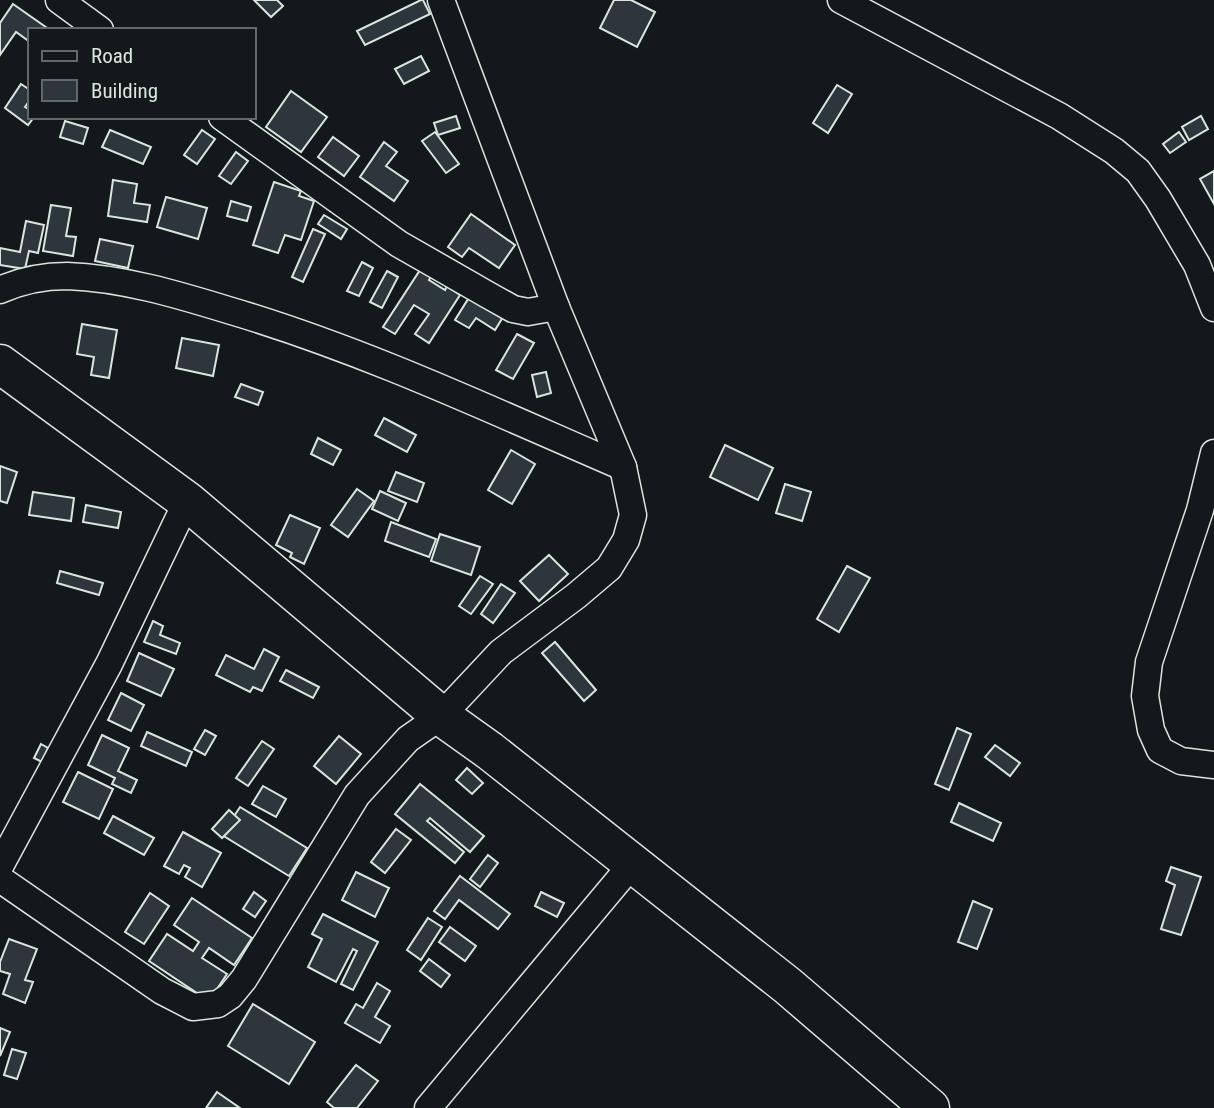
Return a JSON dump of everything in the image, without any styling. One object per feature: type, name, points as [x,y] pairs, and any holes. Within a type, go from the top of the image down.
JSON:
[{"type":"highway","points":[[0,364],[187,501],[442,716],[788,986],[925,1106]]},
{"type":"street","points":[[58,0],[97,28]]},
{"type":"street","points":[[0,879],[162,991],[193,1007],[219,1004],[230,996],[244,979],[357,795],[408,739],[442,716],[501,652],[609,568],[626,540],[633,515],[623,467],[556,307],[441,0]]},
{"type":"street","points":[[841,0],[1059,116],[1114,151],[1138,170],[1197,265],[1214,308]]},
{"type":"street","points":[[225,119],[399,244],[488,295],[513,309],[528,312],[556,307]]},
{"type":"street","points":[[0,290],[13,284],[66,276],[162,290],[347,349],[623,467]]},
{"type":"street","points":[[1214,453],[1200,510],[1149,662],[1145,696],[1151,730],[1160,750],[1181,761],[1214,765]]},
{"type":"street","points":[[0,866],[109,664],[187,501]]},
{"type":"street","points":[[428,1108],[633,863]]},
{"type":"building","points":[[254,0],[277,0],[283,6],[271,17]]},
{"type":"building","points":[[421,0],[430,14],[365,45],[357,31]]},
{"type":"building","points":[[614,0],[631,0],[655,12],[637,47],[600,28]]},
{"type":"building","points":[[13,4],[47,28],[28,28],[28,41],[16,32],[0,55],[0,23]]},
{"type":"building","points":[[421,56],[429,71],[404,84],[395,69]]},
{"type":"building","points":[[21,84],[28,89],[28,103],[25,107],[28,109],[28,119],[32,119],[28,125],[5,108]]},
{"type":"building","points":[[837,85],[852,94],[828,133],[813,123]]},
{"type":"building","points":[[291,91],[327,117],[301,152],[266,127]]},
{"type":"building","points":[[456,116],[460,128],[438,135],[434,123]]},
{"type":"building","points":[[1201,116],[1208,129],[1189,140],[1182,127]]},
{"type":"building","points":[[65,121],[88,128],[83,144],[60,137]]},
{"type":"building","points":[[110,130],[151,147],[143,164],[102,147]]},
{"type":"building","points":[[202,130],[215,139],[197,164],[184,155]]},
{"type":"building","points":[[435,132],[459,164],[446,173],[422,141]]},
{"type":"building","points":[[1179,132],[1186,142],[1170,153],[1163,144]]},
{"type":"building","points":[[333,137],[359,156],[344,176],[318,157]]},
{"type":"building","points":[[384,142],[397,152],[386,166],[408,181],[394,201],[360,177]]},
{"type":"building","points":[[236,152],[248,161],[231,184],[219,176]]},
{"type":"building","points":[[1214,171],[1214,204],[1200,179]]},
{"type":"building","points":[[113,180],[137,184],[134,203],[150,205],[147,222],[108,216]]},
{"type":"building","points":[[274,182],[301,191],[299,196],[314,201],[301,240],[285,235],[278,253],[253,245]]},
{"type":"building","points":[[166,197],[207,208],[198,239],[157,227]]},
{"type":"building","points":[[231,201],[251,207],[247,221],[227,216]]},
{"type":"building","points":[[51,205],[71,208],[66,236],[76,237],[73,256],[43,251]]},
{"type":"building","points":[[471,214],[515,245],[499,268],[469,248],[462,257],[448,247]]},
{"type":"building","points":[[324,215],[347,229],[341,239],[318,224]]},
{"type":"building","points":[[26,221],[44,225],[38,253],[29,251],[25,269],[0,265],[0,248],[20,252]]},
{"type":"building","points":[[313,229],[325,234],[303,282],[292,277]]},
{"type":"building","points":[[100,239],[133,246],[128,268],[95,261]]},
{"type":"building","points":[[362,262],[373,268],[359,296],[347,291]]},
{"type":"building","points":[[422,267],[433,274],[429,280],[445,290],[447,286],[460,295],[429,343],[415,334],[429,314],[414,305],[395,334],[383,327]]},
{"type":"building","points":[[387,271],[398,277],[382,308],[370,302]]},
{"type":"building","points":[[470,296],[503,317],[495,330],[476,318],[469,328],[455,320]]},
{"type":"building","points":[[82,324],[117,330],[109,378],[91,375],[94,357],[77,354]]},
{"type":"building","points":[[517,334],[534,343],[513,379],[496,370]]},
{"type":"building","points":[[182,338],[219,345],[213,376],[176,368]]},
{"type":"building","points":[[546,372],[551,393],[537,397],[532,375]]},
{"type":"building","points":[[241,384],[263,392],[258,405],[235,397]]},
{"type":"building","points":[[384,418],[416,435],[407,452],[375,435]]},
{"type":"building","points":[[318,438],[341,450],[333,465],[311,454]]},
{"type":"building","points":[[725,445],[773,468],[758,500],[710,477]]},
{"type":"building","points":[[511,450],[535,464],[512,504],[488,490]]},
{"type":"building","points":[[0,466],[17,472],[7,503],[0,501]]},
{"type":"building","points":[[396,472],[424,483],[417,502],[388,491]]},
{"type":"building","points":[[785,484],[811,492],[802,521],[776,513]]},
{"type":"building","points":[[357,489],[374,501],[348,537],[331,525]]},
{"type":"building","points":[[380,491],[406,503],[398,521],[372,509]]},
{"type":"building","points":[[33,492],[74,498],[71,521],[29,515]]},
{"type":"building","points":[[86,505],[121,512],[118,528],[83,522]]},
{"type":"building","points":[[290,515],[320,528],[304,564],[290,557],[292,553],[276,545]]},
{"type":"building","points":[[391,522],[436,539],[429,557],[385,541]]},
{"type":"building","points":[[440,534],[480,547],[471,575],[431,561]]},
{"type":"building","points":[[549,555],[568,574],[539,601],[520,581]]},
{"type":"building","points":[[847,566],[870,578],[839,632],[817,619]]},
{"type":"building","points":[[60,571],[103,583],[99,595],[57,583]]},
{"type":"building","points":[[480,576],[493,584],[471,614],[459,606]]},
{"type":"building","points":[[501,584],[515,593],[493,623],[481,614]]},
{"type":"building","points":[[153,621],[163,626],[160,635],[180,643],[176,654],[144,642]]},
{"type":"building","points":[[555,642],[596,690],[584,701],[542,653]]},
{"type":"building","points":[[264,649],[279,657],[262,691],[253,687],[250,692],[216,675],[226,655],[254,669]]},
{"type":"building","points":[[139,653],[174,669],[161,696],[127,681]]},
{"type":"building","points":[[286,670],[319,687],[313,698],[280,681]]},
{"type":"building","points":[[121,693],[144,705],[131,731],[108,720]]},
{"type":"building","points":[[957,728],[971,734],[949,790],[935,784]]},
{"type":"building","points":[[205,730],[216,736],[205,755],[194,749]]},
{"type":"building","points":[[147,732],[192,752],[186,766],[141,746]]},
{"type":"building","points":[[102,735],[129,748],[118,771],[137,780],[131,793],[112,784],[115,778],[88,765]]},
{"type":"building","points":[[339,736],[361,754],[336,784],[314,766]]},
{"type":"building","points":[[262,741],[274,749],[248,786],[236,778]]},
{"type":"building","points":[[41,744],[48,748],[42,762],[34,758]]},
{"type":"building","points":[[995,745],[1020,763],[1010,776],[985,757]]},
{"type":"building","points":[[467,768],[483,783],[472,794],[456,780]]},
{"type":"building","points":[[78,772],[113,789],[99,819],[63,802]]},
{"type":"building","points":[[420,784],[484,836],[470,852],[430,818],[427,821],[464,852],[455,863],[395,814]]},
{"type":"building","points":[[263,786],[286,799],[276,817],[252,804]]},
{"type":"building","points":[[959,803],[1001,823],[993,841],[951,822]]},
{"type":"building","points":[[240,807],[307,848],[289,876],[222,835]]},
{"type":"building","points":[[229,810],[240,820],[222,838],[212,829]]},
{"type":"building","points":[[113,816],[154,838],[144,855],[104,833]]},
{"type":"building","points":[[396,829],[411,840],[385,873],[371,862]]},
{"type":"building","points":[[183,832],[221,853],[202,887],[185,877],[190,868],[184,865],[179,874],[164,866]]},
{"type":"building","points":[[488,855],[498,863],[480,887],[470,879]]},
{"type":"building","points":[[1171,867],[1201,877],[1181,935],[1161,929],[1175,885],[1166,881]]},
{"type":"building","points":[[356,872],[389,888],[375,917],[342,900]]},
{"type":"building","points":[[460,876],[510,914],[498,929],[459,900],[445,919],[434,911]]},
{"type":"building","points":[[254,892],[266,901],[255,917],[243,909]]},
{"type":"building","points":[[541,892],[564,903],[557,917],[535,906]]},
{"type":"building","points":[[150,893],[169,906],[144,944],[125,932]]},
{"type":"building","points":[[192,898],[252,938],[234,965],[209,948],[202,958],[227,974],[209,1001],[149,961],[167,934],[193,951],[199,942],[174,925]]},
{"type":"building","points":[[973,901],[992,909],[977,949],[958,942]]},
{"type":"building","points":[[323,914],[378,942],[353,990],[341,984],[357,951],[353,949],[336,982],[308,967],[322,939],[312,934]]},
{"type":"building","points":[[428,918],[442,927],[421,960],[407,950]]},
{"type":"building","points":[[450,927],[476,946],[465,961],[439,942]]},
{"type":"building","points":[[9,939],[37,949],[25,980],[33,982],[25,1003],[3,994],[10,974],[0,971],[0,962]]},
{"type":"building","points":[[429,959],[450,975],[441,987],[420,971]]},
{"type":"building","points":[[377,983],[390,991],[375,1017],[390,1026],[380,1043],[345,1023],[356,1004],[363,1008]]},
{"type":"building","points":[[253,1004],[315,1042],[289,1084],[228,1046]]},
{"type":"building","points":[[0,1028],[10,1032],[0,1056]]},
{"type":"building","points":[[12,1049],[26,1053],[17,1079],[4,1075]]},
{"type":"building","points":[[356,1065],[378,1081],[357,1108],[334,1108],[327,1102]]},
{"type":"building","points":[[217,1092],[240,1108],[206,1108]]}]
